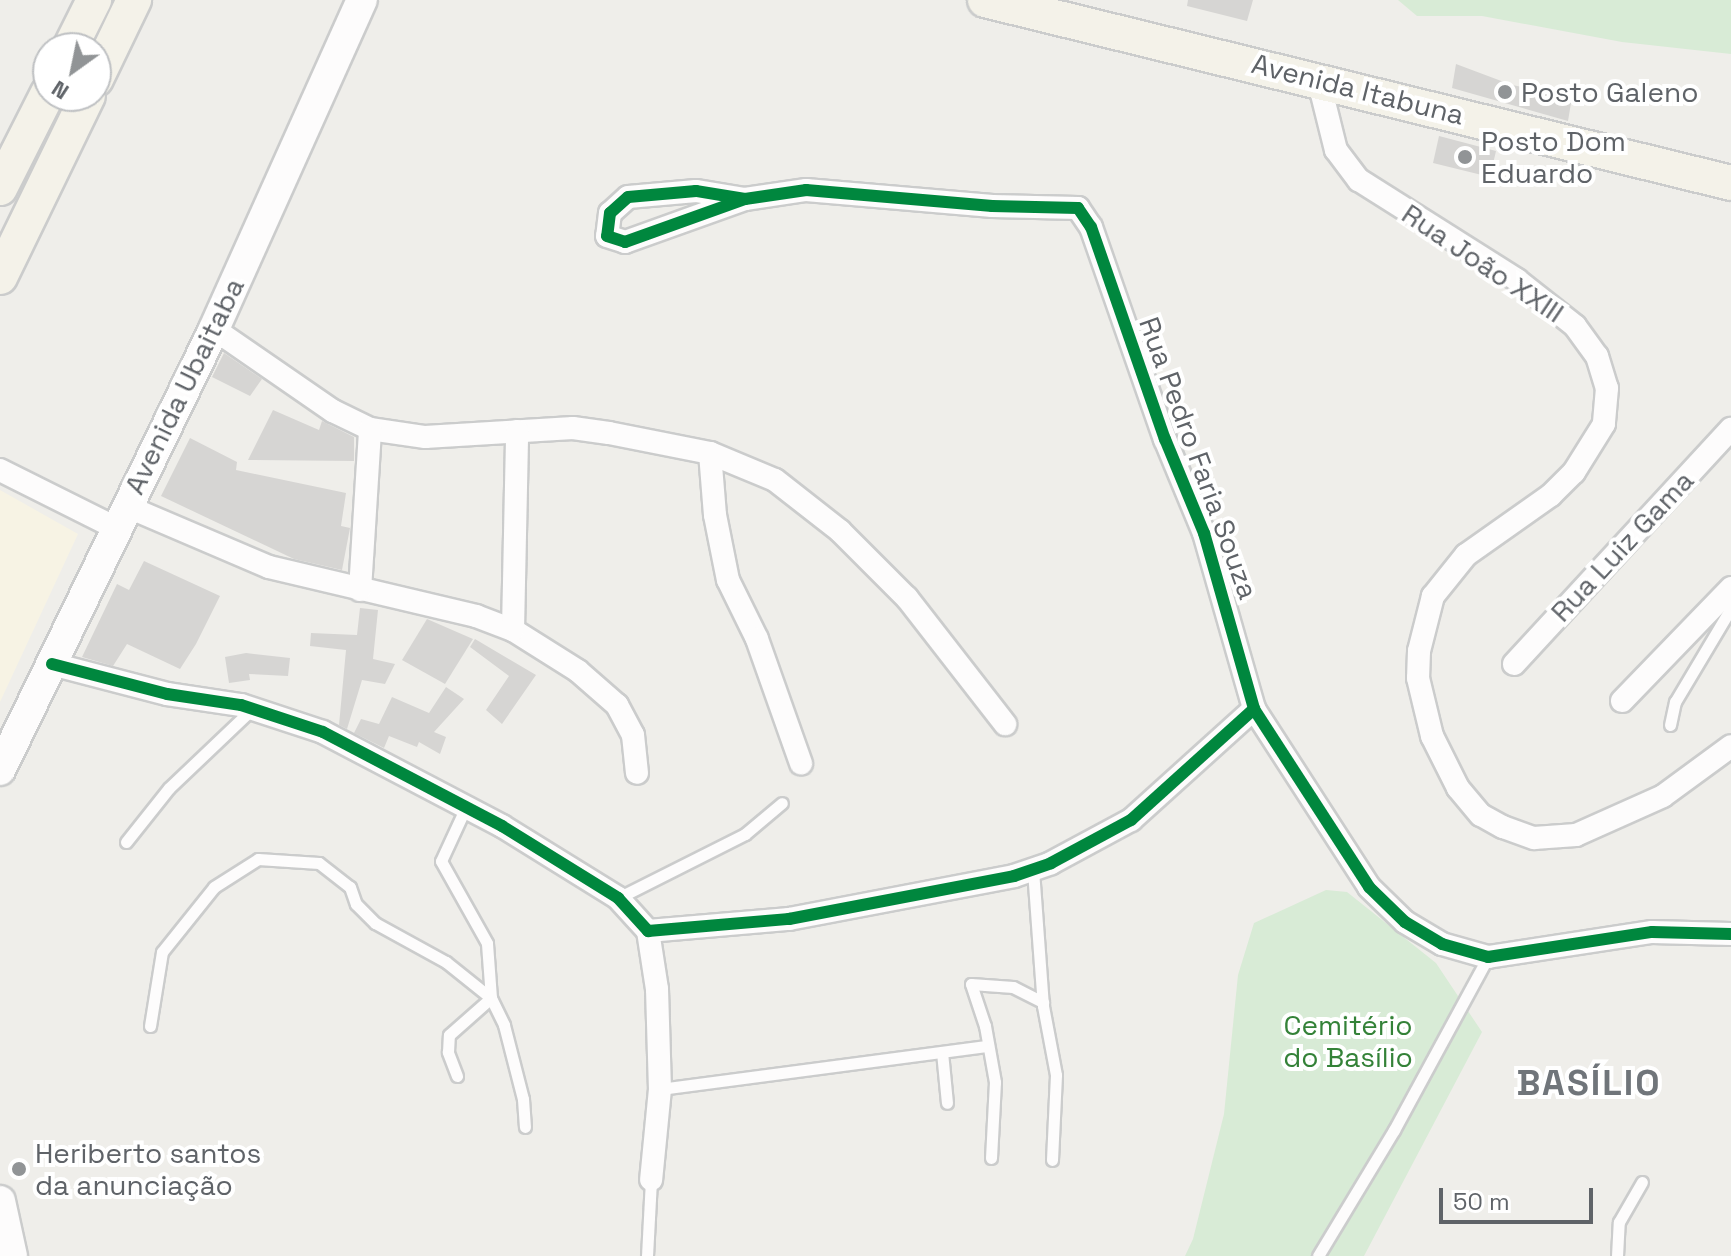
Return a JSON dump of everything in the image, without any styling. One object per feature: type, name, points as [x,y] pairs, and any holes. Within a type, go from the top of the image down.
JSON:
[{"type":"main road","points":[[78,32],[94,0]]},
{"type":"main road","points":[[112,46],[134,0]]},
{"type":"main road","name":"Avenida Ubaitaba","points":[[0,770],[214,329],[362,0]]},
{"type":"main road","name":"Avenida Itabuna","points":[[985,0],[1318,78],[1731,183]]},
{"type":"main road","points":[[0,188],[38,112]]},
{"type":"main road","points":[[0,277],[80,112]]},
{"type":"main road","points":[[0,1201],[12,1256]]},
{"type":"street","name":"Rua João XXIII","points":[[1318,78],[1336,150],[1359,180],[1517,280],[1575,326],[1597,356],[1607,388],[1604,424],[1574,472],[1551,495],[1466,555],[1433,596],[1419,651],[1418,678],[1432,736],[1458,788],[1481,815],[1503,827],[1534,838],[1576,835],[1663,796],[1731,746]]},
{"type":"street","name":"Rua Pedro Faria Souza","points":[[745,199],[806,190],[992,206],[1078,208],[1091,227],[1165,439],[1213,559],[1254,709],[1369,887],[1405,922],[1442,944],[1488,957],[1652,932],[1731,934]]},
{"type":"street","points":[[696,191],[745,199],[625,242],[607,236],[610,213],[628,197],[696,191]]},
{"type":"street","points":[[214,329],[333,411],[370,429],[425,437],[573,428],[710,453],[775,480],[840,531],[917,610],[1005,724]]},
{"type":"street","points":[[360,590],[370,429]]},
{"type":"street","name":"Rua Luiz Gama","points":[[1514,664],[1731,429]]},
{"type":"street","points":[[513,630],[517,431]]},
{"type":"street","points":[[710,453],[715,515],[728,580],[757,639],[801,763]]},
{"type":"street","points":[[0,470],[121,517],[269,567],[476,616],[513,630],[578,671],[617,705],[633,735],[637,773]]},
{"type":"street","points":[[1622,701],[1731,588]]},
{"type":"street","points":[[52,664],[252,709],[335,738],[466,807],[618,898],[648,931],[657,989],[660,1089],[651,1180]]},
{"type":"street","points":[[648,931],[789,919],[1033,870],[1131,820],[1254,709]]},
{"type":"lane","points":[[1670,725],[1675,702],[1731,608]]},
{"type":"lane","points":[[126,842],[169,788],[252,709]]},
{"type":"lane","points":[[618,898],[745,834],[782,803]]},
{"type":"lane","points":[[466,807],[441,861],[487,943],[491,998],[504,1025],[523,1099],[525,1127]]},
{"type":"lane","points":[[150,1026],[155,976],[174,931],[214,887],[258,859],[279,857],[319,863],[337,874],[375,923],[446,962],[491,998]]},
{"type":"lane","points":[[1033,870],[1043,1002],[1056,1075],[1052,1160]]},
{"type":"lane","points":[[1318,1256],[1394,1130],[1488,957]]},
{"type":"lane","points":[[991,1158],[995,1082],[971,984],[1013,987],[1043,1002]]},
{"type":"lane","points":[[457,1076],[448,1052],[449,1035],[491,998]]},
{"type":"lane","points":[[660,1089],[988,1046]]},
{"type":"lane","points":[[942,1052],[947,1103]]},
{"type":"lane","points":[[647,1256],[651,1180]]},
{"type":"lane","points":[[1617,1256],[1619,1222],[1642,1182]]},
{"type":"shaded area","points":[[0,490],[78,534],[0,702]]},
{"type":"green space","points":[[1398,0],[1731,0],[1731,54],[1622,42],[1482,16],[1417,16]]},
{"type":"green space","name":"Cemitério do Basílio","points":[[1326,890],[1347,892],[1436,963],[1482,1032],[1364,1256],[1185,1256],[1193,1239],[1224,1114],[1238,975],[1254,923]]},
{"type":"building","points":[[1188,0],[1253,0],[1247,21],[1187,6]]},
{"type":"building","name":"Posto Galeno","points":[[1456,64],[1512,85],[1572,97],[1568,121],[1452,88]]},
{"type":"building","name":"Posto Dom Eduardo","points":[[1439,136],[1496,151],[1490,177],[1433,163]]},
{"type":"building","points":[[224,353],[262,379],[250,396],[212,377]]},
{"type":"building","points":[[273,410],[319,430],[322,421],[354,437],[354,461],[248,460]]},
{"type":"building","points":[[190,438],[237,462],[236,470],[346,493],[341,526],[350,528],[342,570],[294,559],[161,496]]},
{"type":"building","points":[[144,561],[220,596],[180,669],[127,644],[113,666],[82,657],[117,584],[129,590]]},
{"type":"building","points":[[360,608],[378,610],[373,659],[395,664],[385,684],[362,680],[347,729],[339,725],[346,650],[310,646],[311,633],[357,635]]},
{"type":"building","points":[[427,619],[473,639],[445,684],[402,660]]},
{"type":"building","points":[[475,639],[536,675],[502,724],[486,710],[509,676],[470,647]]},
{"type":"building","points":[[246,653],[290,658],[288,676],[249,674],[250,680],[229,683],[225,657]]},
{"type":"building","points":[[446,687],[464,699],[434,732],[446,737],[440,754],[419,742],[417,747],[389,736],[384,748],[354,733],[361,719],[379,724],[392,697],[429,713]]},
{"type":"cycle path","points":[[745,199],[696,191],[628,197],[610,213],[607,236],[625,242],[745,199],[806,190],[992,206],[1078,208],[1091,227],[1165,439],[1204,533],[1254,709],[1369,887],[1405,922],[1442,944],[1488,957],[1652,932],[1731,934]]},
{"type":"cycle path","points":[[52,664],[167,694],[241,705],[323,732],[502,826],[618,898],[648,931],[789,919],[1014,876],[1051,863],[1131,820],[1254,709]]},
{"type":"place","name":"Posto Galeno","points":[[1505,92]]},
{"type":"place","name":"Posto Dom Eduardo","points":[[1465,157]]},
{"type":"place","name":"Heriberto santos da anunciação","points":[[19,1169]]},
{"type":"district","name":"BASÍLIO","points":[[1589,1084]]}]
